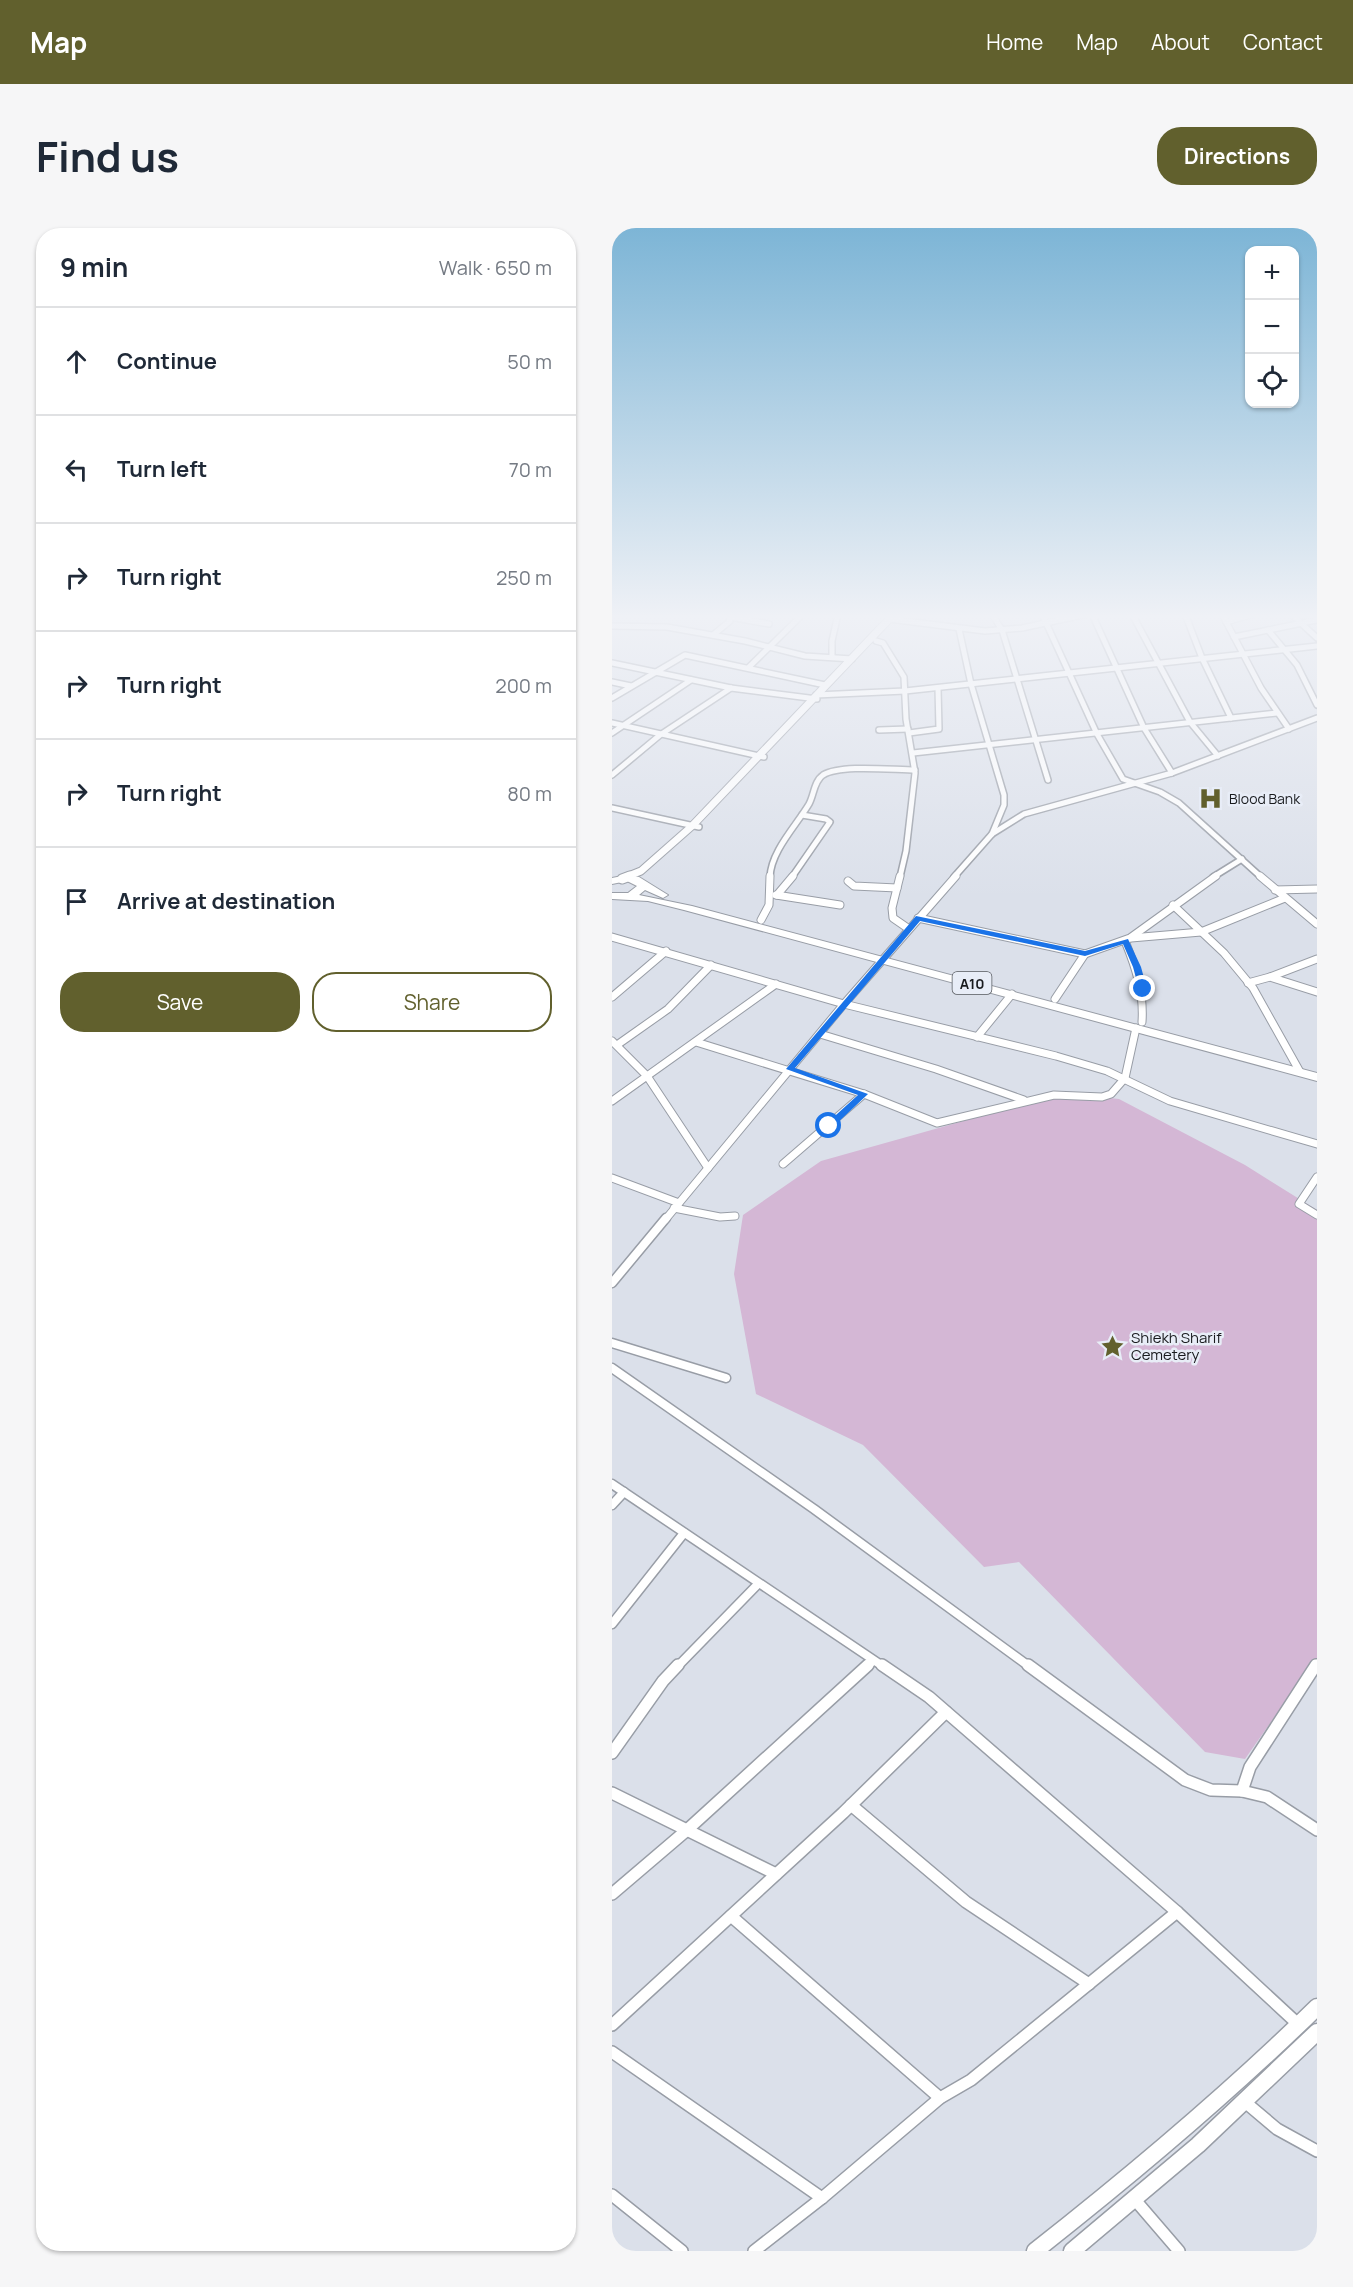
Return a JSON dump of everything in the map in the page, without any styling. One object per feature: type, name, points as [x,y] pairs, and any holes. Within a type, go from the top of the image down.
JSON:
[{"type":"highway","name":"A10","points":[[616,879],[635,879],[654,892],[761,920],[1012,994],[1139,1025],[1298,1068],[1317,1077]]},
{"type":"highway","points":[[625,897],[637,893],[642,885]]},
{"type":"highway","name":"A10","points":[[612,896],[648,898],[1055,999],[1139,1025]]},
{"type":"highway","name":"A10","points":[[1298,1068],[1317,1069]]},
{"type":"main road","points":[[642,885],[650,872],[806,708]]},
{"type":"main road","points":[[616,879],[648,866],[696,826]]},
{"type":"main road","points":[[1035,2251],[1206,2113],[1317,2007]]},
{"type":"main road","points":[[1072,2251],[1136,2201],[1245,2102],[1317,2032]]},
{"type":"street","points":[[612,733],[647,708]]},
{"type":"street","points":[[612,775],[660,735],[700,708]]},
{"type":"street","points":[[907,708],[915,770],[906,851],[892,908],[893,918],[909,929]]},
{"type":"street","points":[[879,730],[939,729],[938,708]]},
{"type":"street","points":[[978,708],[1004,795],[1004,805],[992,834]]},
{"type":"street","points":[[1027,708],[1048,780]]},
{"type":"street","points":[[1084,708],[1123,778],[1179,802],[1275,890],[1317,924]]},
{"type":"street","points":[[1135,708],[1144,728],[1172,772]]},
{"type":"street","points":[[1183,708],[1190,722],[1218,756]]},
{"type":"street","points":[[1226,708],[1231,718]]},
{"type":"street","points":[[1274,708],[1289,729]]},
{"type":"street","points":[[914,753],[1277,713]]},
{"type":"street","points":[[612,1283],[844,1005],[992,834],[1024,814],[1172,772],[1317,718]]},
{"type":"street","points":[[612,723],[761,757]]},
{"type":"street","points":[[774,895],[769,882],[770,870],[787,834],[810,802],[818,779],[824,774],[842,770],[915,770]]},
{"type":"street","points":[[612,808],[696,826]]},
{"type":"street","points":[[761,920],[774,895],[794,875],[830,822],[826,819],[802,815]]},
{"type":"street","points":[[1128,940],[1173,905],[1242,859]]},
{"type":"street","points":[[848,881],[854,886],[897,888]]},
{"type":"street","points":[[1275,890],[1317,889]]},
{"type":"street","points":[[774,895],[840,905]]},
{"type":"street","points":[[918,918],[1085,954],[1128,940],[1201,932],[1285,898]]},
{"type":"street","points":[[1173,905],[1224,953],[1248,983],[1298,1068]]},
{"type":"street","points":[[613,939],[666,951],[844,1005],[1056,1056],[1125,1078],[1170,1101],[1317,1144]]},
{"type":"street","points":[[696,1042],[790,1069],[864,1094],[937,1123],[1025,1100],[1054,1095],[1102,1097],[1111,1094],[1125,1078],[1144,1008],[1143,989],[1128,940]]},
{"type":"street","points":[[612,997],[666,951]]},
{"type":"street","points":[[1055,999],[1085,954]]},
{"type":"street","points":[[1248,983],[1317,959]]},
{"type":"street","points":[[708,1168],[647,1076],[615,1043],[658,1018],[692,988],[711,965]]},
{"type":"street","points":[[1270,977],[1317,992]]},
{"type":"street","points":[[612,1101],[776,984]]},
{"type":"street","points":[[976,1037],[1012,994]]},
{"type":"street","points":[[820,1034],[924,1065],[1025,1100]]},
{"type":"street","points":[[783,1164],[864,1094]]},
{"type":"street","points":[[1317,1177],[1299,1204],[1317,1215]]},
{"type":"street","points":[[612,1178],[677,1205],[720,1217],[735,1216]]},
{"type":"street","points":[[612,1343],[726,1378]]},
{"type":"street","points":[[612,1368],[814,1509],[1185,1780],[1211,1790],[1242,1791],[1267,1797],[1317,1830]]},
{"type":"street","points":[[612,1484],[928,1697],[1177,1912],[1299,2025]]},
{"type":"street","points":[[612,1505],[624,1492]]},
{"type":"street","points":[[612,1624],[684,1533]]},
{"type":"street","points":[[612,1753],[663,1681],[758,1584]]},
{"type":"street","points":[[612,1894],[687,1830],[873,1661]]},
{"type":"street","points":[[1242,1791],[1250,1767],[1317,1664]]},
{"type":"street","points":[[612,2025],[850,1805],[946,1712]]},
{"type":"street","points":[[612,1793],[776,1874]]},
{"type":"street","points":[[850,1805],[966,1902],[1089,1984]]},
{"type":"street","points":[[754,2251],[822,2198],[940,2098],[971,2080],[1177,1912]]},
{"type":"street","points":[[731,1916],[940,2098]]},
{"type":"street","points":[[612,2052],[822,2198]]},
{"type":"street","points":[[1245,2102],[1277,2129],[1317,2151]]},
{"type":"street","points":[[612,2195],[682,2251]]},
{"type":"street","points":[[1136,2201],[1179,2251]]},
{"type":"shaded area","points":[[1063,1093],[1119,1099],[1245,1165],[1317,1210],[1317,1661],[1311,1665],[1245,1759],[1205,1752],[1019,1562],[984,1567],[863,1445],[756,1394],[734,1274],[743,1215],[821,1161]]},
{"type":"place","name":"Blood Bank","points":[[1211,798]]},
{"type":"place","name":"Shiekh Sharif Cemetery","points":[[1113,1346]]},
{"type":"route","points":[[829,1126],[864,1094],[790,1069],[918,918],[1085,954],[1125,941],[1137,967],[1143,989]]}]
